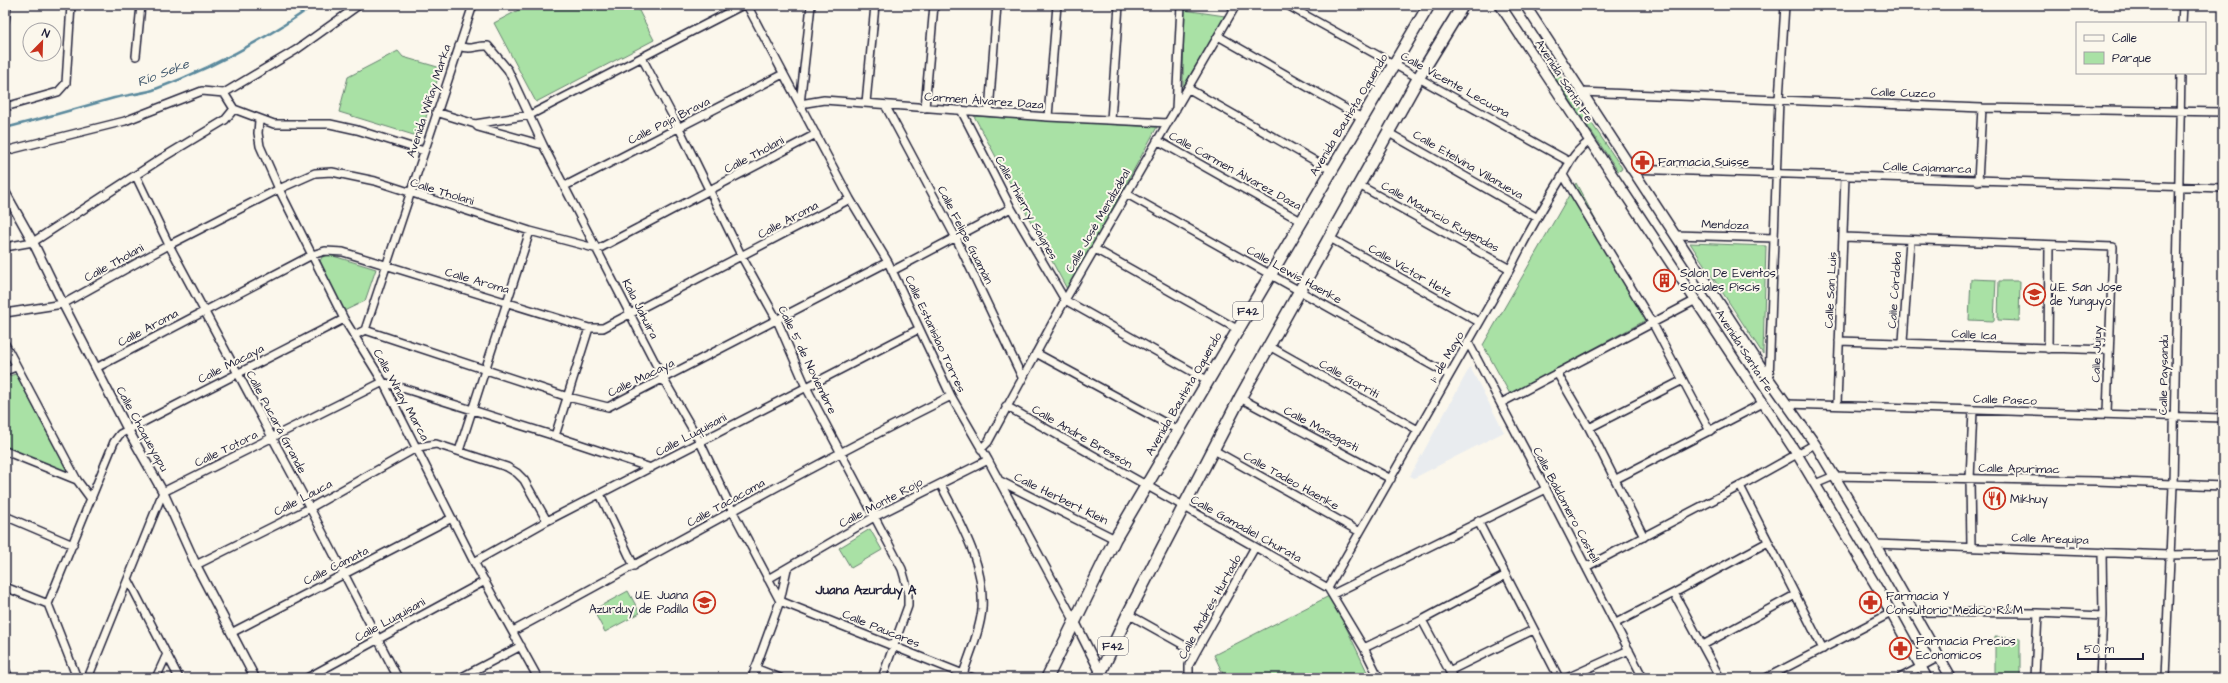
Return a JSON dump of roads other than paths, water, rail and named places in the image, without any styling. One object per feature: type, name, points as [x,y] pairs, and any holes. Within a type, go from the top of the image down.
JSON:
[{"type":"main road","name":"Avenida Bautista Oquendo","points":[[1047,678],[1074,620],[1115,539],[1207,380],[1429,5]]},
{"type":"main road","name":"F42","points":[[1101,676],[1128,614],[1212,449],[1419,77],[1463,5]]},
{"type":"main road","name":"Avenida Santa Fe","points":[[1500,5],[1589,142],[1696,300],[1797,454],[1891,613],[1927,678]]},
{"type":"main road","name":"Avenida Santa Fe","points":[[1524,5],[1769,379],[1815,444],[1875,544],[1951,678]]},
{"type":"street","points":[[5,21],[7,5]]},
{"type":"street","points":[[5,107],[58,92],[66,83],[72,5]]},
{"type":"street","points":[[136,56],[141,5]]},
{"type":"street","points":[[5,152],[125,121],[202,91],[224,93],[296,50],[359,5]]},
{"type":"street","name":"Avenida Wiñay Marka","points":[[365,330],[388,266],[436,112],[473,5]]},
{"type":"street","points":[[475,124],[530,115],[744,5]]},
{"type":"street","name":"Calle Estanislao Torres","points":[[747,5],[850,199],[888,262],[951,396],[988,460],[1074,620],[1101,676]]},
{"type":"street","points":[[800,104],[811,5]]},
{"type":"street","points":[[866,103],[875,5]]},
{"type":"street","points":[[925,108],[934,5]]},
{"type":"street","points":[[989,112],[997,5]]},
{"type":"street","points":[[1048,117],[1057,5]]},
{"type":"street","points":[[1111,120],[1119,5]]},
{"type":"street","points":[[1176,109],[1181,5]]},
{"type":"street","name":"Calle José Mendizábal","points":[[981,449],[988,442],[1006,406],[1065,300],[1157,140],[1189,89],[1236,5]]},
{"type":"street","name":"Calle Vicente Lecuona","points":[[1287,5],[1570,162]]},
{"type":"street","points":[[1769,379],[1779,99],[1785,5]]},
{"type":"street","points":[[2182,22],[2183,5]]},
{"type":"street","points":[[1218,36],[1362,118]]},
{"type":"street","name":"Kala Jahuira","points":[[459,46],[468,50],[480,46],[488,46],[508,70],[543,145],[598,249],[664,380],[700,442],[732,512],[780,601]]},
{"type":"street","name":"Calle 5 de Noviembre","points":[[642,58],[680,128],[709,191],[776,320],[806,387],[876,516],[902,570],[908,590],[908,606],[895,646],[882,678]]},
{"type":"street","name":"Calle Paja Brava","points":[[565,186],[783,74]]},
{"type":"street","name":"Calle Paysandú","points":[[2165,678],[2173,485],[2177,187],[2181,74]]},
{"type":"street","points":[[1189,89],[1331,170]]},
{"type":"street","name":"Calle Cuzco","points":[[1581,92],[1982,108],[2223,112]]},
{"type":"street","points":[[224,93],[234,109],[259,120],[274,124],[330,124],[357,130],[424,150]]},
{"type":"street","name":"Carmen Álvarez Daza","points":[[800,104],[824,100],[1048,117],[1168,123]]},
{"type":"street","name":"Calle Felipe Guamán","points":[[885,105],[956,238],[1022,378]]},
{"type":"street","points":[[1978,181],[1982,108]]},
{"type":"street","points":[[5,247],[33,242],[162,158],[225,120],[234,109]]},
{"type":"street","name":"Calle Thierry Saignes","points":[[961,110],[1011,208],[1065,300]]},
{"type":"street","points":[[436,112],[475,124],[478,127],[543,145]]},
{"type":"street","name":"Calle Winay Marca","points":[[259,120],[258,133],[260,146],[278,189],[344,319],[383,382],[418,447],[474,562],[538,678]]},
{"type":"street","name":"Calle Etelvina Villanueva","points":[[1389,133],[1536,217]]},
{"type":"street","name":"Calle Tholani","points":[[63,304],[169,245],[278,189],[315,173],[332,172],[375,181],[410,194],[530,231],[598,249],[816,134]]},
{"type":"street","name":"Calle Carmen Álvarez Daza","points":[[1157,140],[1301,221]]},
{"type":"street","name":"1º de Mayo","points":[[1330,591],[1360,532],[1510,269],[1536,217],[1570,162],[1583,146],[1589,142]]},
{"type":"street","name":"Calle Cajamarca","points":[[1630,169],[2223,188]]},
{"type":"street","points":[[1563,175],[1653,324],[1710,431]]},
{"type":"street","name":"Calle Pucará Grande","points":[[136,176],[169,245],[345,574],[377,640],[398,678]]},
{"type":"street","name":"Calle San Luis","points":[[1837,405],[1845,176]]},
{"type":"street","name":"Calle Mauricio Rugendas","points":[[1359,185],[1510,269]]},
{"type":"street","name":"Calle Choqueyapu","points":[[5,192],[33,242],[128,430],[163,492],[196,565],[255,678]]},
{"type":"street","name":"Calle Lewis Haenke","points":[[1127,194],[1449,375]]},
{"type":"street","name":"Calle Aroma","points":[[96,368],[312,255],[325,250],[333,250],[507,301],[589,328],[602,328],[742,257],[850,199]]},
{"type":"street","points":[[892,271],[1011,208]]},
{"type":"street","points":[[459,451],[530,231]]},
{"type":"street","name":"Mendoza","points":[[1675,235],[1774,238]]},
{"type":"street","points":[[1844,237],[2050,246],[2048,350]]},
{"type":"street","name":"Calle Víctor Hetz","points":[[1330,238],[1479,322]]},
{"type":"street","name":"Calle Córdoba","points":[[1903,342],[1910,240]]},
{"type":"street","name":"Calle Jujuy","points":[[2050,246],[2113,247],[2108,350],[2107,413]]},
{"type":"street","points":[[1095,249],[1237,329]]},
{"type":"street","name":"Calle Macaya","points":[[365,330],[568,397],[608,407],[664,380],[888,262]]},
{"type":"street","points":[[1065,300],[1207,380]]},
{"type":"street","points":[[1501,403],[1696,300]]},
{"type":"street","points":[[5,313],[63,304]]},
{"type":"street","name":"Calle Macaya","points":[[48,604],[114,442],[120,434],[344,319]]},
{"type":"street","points":[[555,436],[589,328]]},
{"type":"street","name":"Calle Luquisani","points":[[474,562],[547,521],[919,329]]},
{"type":"street","points":[[355,335],[365,330]]},
{"type":"street","name":"Calle Ica","points":[[1839,341],[1903,342],[2048,350],[2108,350]]},
{"type":"street","name":"Calle Baldomero Castell","points":[[1468,342],[1616,622],[1643,678]]},
{"type":"street","points":[[5,344],[16,368],[77,480],[91,499]]},
{"type":"street","name":"Calle Gorriti","points":[[1269,346],[1418,430]]},
{"type":"street","points":[[1036,353],[1178,430]]},
{"type":"street","points":[[5,371],[16,368]]},
{"type":"street","points":[[1558,373],[1616,479],[1644,537]]},
{"type":"street","points":[[1589,428],[1683,380]]},
{"type":"street","points":[[383,382],[651,468]]},
{"type":"street","name":"Calle Totora","points":[[163,492],[383,382]]},
{"type":"street","name":"Calle Tacacoma","points":[[513,631],[634,566],[841,451],[951,396]]},
{"type":"street","name":"Calle Masagasti","points":[[1240,398],[1391,479]]},
{"type":"street","points":[[1616,479],[1764,403]]},
{"type":"street","name":"Calle Pasco","points":[[1787,404],[2107,413],[2223,418]]},
{"type":"street","name":"Calle Andre Bressón","points":[[1006,406],[1146,486]]},
{"type":"street","points":[[1971,547],[1970,479],[1973,410]]},
{"type":"street","points":[[418,447],[436,444],[507,467],[517,473],[524,480],[547,521]]},
{"type":"street","points":[[1586,567],[1740,486],[1815,444]]},
{"type":"street","name":"Calle Lauca","points":[[196,565],[310,508],[418,447]]},
{"type":"street","name":"Calle Tadeo Haenke","points":[[1212,449],[1360,532]]},
{"type":"street","points":[[5,451],[77,480]]},
{"type":"street","name":"Calle Monte Rojo","points":[[768,579],[876,516],[988,460]]},
{"type":"street","name":"Calle Apurimac","points":[[1815,484],[1834,476],[2096,481],[2223,486]]},
{"type":"street","name":"Calle Herbert Klein","points":[[998,480],[1115,539]]},
{"type":"street","points":[[940,484],[965,533],[976,560],[981,586],[982,609],[977,631],[963,674]]},
{"type":"street","name":"Calle Gamadiel Churata","points":[[1146,486],[1330,591]]},
{"type":"street","points":[[1740,486],[1823,649]]},
{"type":"street","points":[[1379,678],[1364,648],[1330,591],[1546,489]]},
{"type":"street","points":[[88,678],[163,492]]},
{"type":"street","points":[[600,494],[634,566]]},
{"type":"street","points":[[5,516],[73,545]]},
{"type":"street","name":"Calle Camata","points":[[231,633],[452,518]]},
{"type":"street","points":[[1478,521],[1559,678]]},
{"type":"street","points":[[1616,622],[1674,593],[1768,542]]},
{"type":"street","name":"Calle Arequipa","points":[[1875,544],[2169,555],[2223,554]]},
{"type":"street","name":"Calle Andrés Hurtado","points":[[1188,678],[1189,665],[1255,547]]},
{"type":"street","points":[[2100,678],[2103,616],[2102,552]]},
{"type":"street","points":[[752,678],[780,601],[787,569]]},
{"type":"street","points":[[1364,648],[1422,620],[1506,575]]},
{"type":"street","points":[[128,580],[179,678]]},
{"type":"street","name":"Calle Luquisani","points":[[307,678],[485,581]]},
{"type":"street","points":[[5,587],[48,604],[77,678]]},
{"type":"street","points":[[1674,593],[1720,678]]},
{"type":"street","points":[[1703,645],[1795,596]]},
{"type":"street","name":"Calle Paucares","points":[[780,601],[973,678]]},
{"type":"street","points":[[1914,612],[2038,613],[2103,616]]},
{"type":"street","points":[[1766,678],[1891,613]]},
{"type":"street","points":[[2035,678],[2038,613]]},
{"type":"street","points":[[1128,614],[1196,652]]},
{"type":"street","points":[[1422,620],[1451,675],[1533,630]]},
{"type":"street","points":[[460,678],[521,646]]},
{"type":"street","points":[[1567,678],[1629,650]]},
{"type":"street","points":[[156,678],[167,654]]},
{"type":"street","points":[[1900,678],[1939,657]]},
{"type":"street","points":[[755,668],[780,678]]},
{"type":"waterway","name":"Río Seke","points":[[5,128],[114,98],[153,90],[174,82],[236,53],[276,30],[314,5]]},
{"type":"place","name":"Farmacia Suisse","points":[[1643,162]]},
{"type":"place","name":"Salon De Eventos Sociales Piscis","points":[[1664,280]]},
{"type":"place","name":"U.E. San Jose de Yunguyo","points":[[2034,294]]},
{"type":"place","name":"Mikhuy","points":[[1995,499]]},
{"type":"place","name":"U.E. Juana Azurduy de Padilla","points":[[704,602]]},
{"type":"place","name":"Farmacia Y Consultorio Medico R&M","points":[[1870,603]]},
{"type":"place","name":"Farmacia Precios Economicos","points":[[1900,648]]},
{"type":"district","name":"Juana Azurduy A","points":[[866,590]]}]
